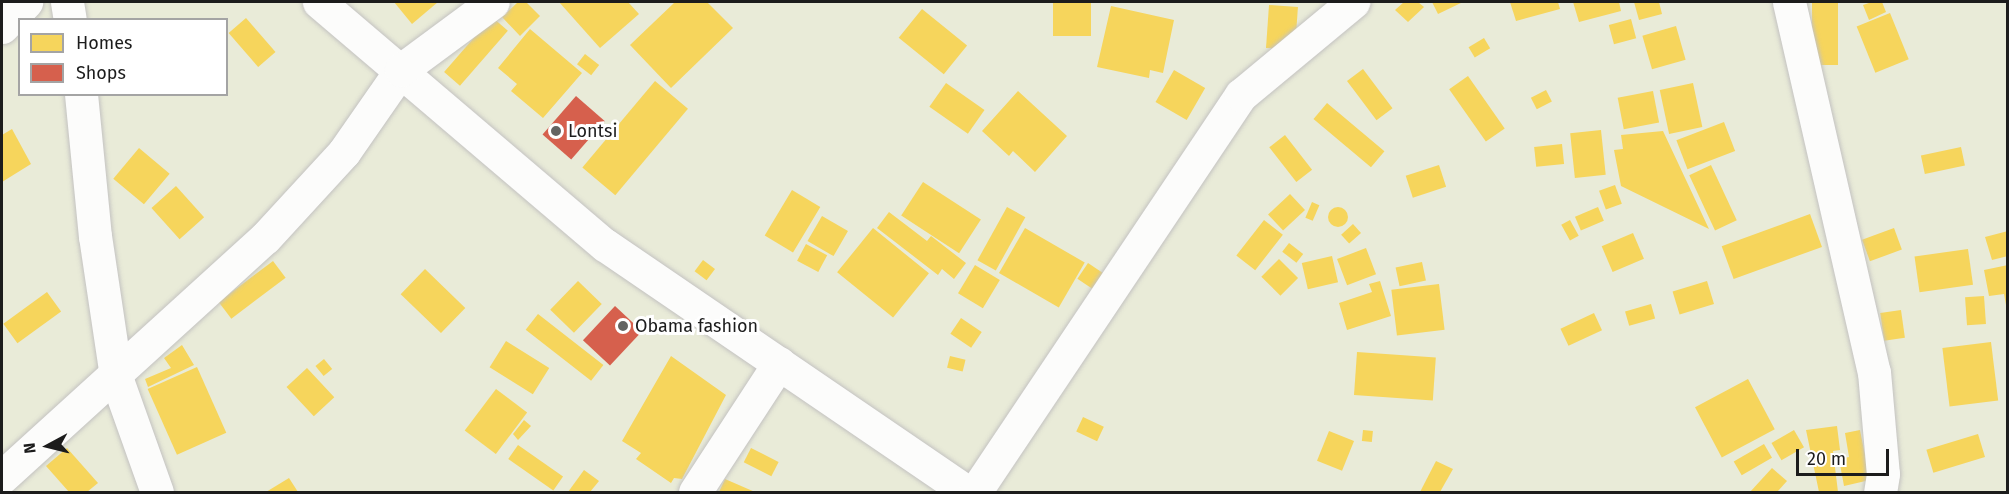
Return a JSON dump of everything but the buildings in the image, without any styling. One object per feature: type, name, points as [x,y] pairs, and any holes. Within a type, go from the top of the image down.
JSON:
[{"type":"street","points":[[2,27],[26,2]]},
{"type":"street","points":[[67,2],[70,18]]},
{"type":"street","points":[[319,2],[401,69],[605,245],[967,492]]},
{"type":"street","points":[[2,477],[116,377],[265,238],[344,152],[401,69],[493,2]]},
{"type":"street","points":[[975,492],[1241,95],[1353,2]]},
{"type":"street","points":[[1789,2],[1874,372],[1883,486]]},
{"type":"street","points":[[81,96],[95,236],[116,377],[157,492]]},
{"type":"street","points":[[695,492],[779,363]]},
{"type":"green space","points":[[2,2],[2007,2],[2007,492],[2,492]]},
{"type":"place","name":"Lontsi","points":[[556,131]]},
{"type":"place","name":"Obama fashion","points":[[623,326]]}]
